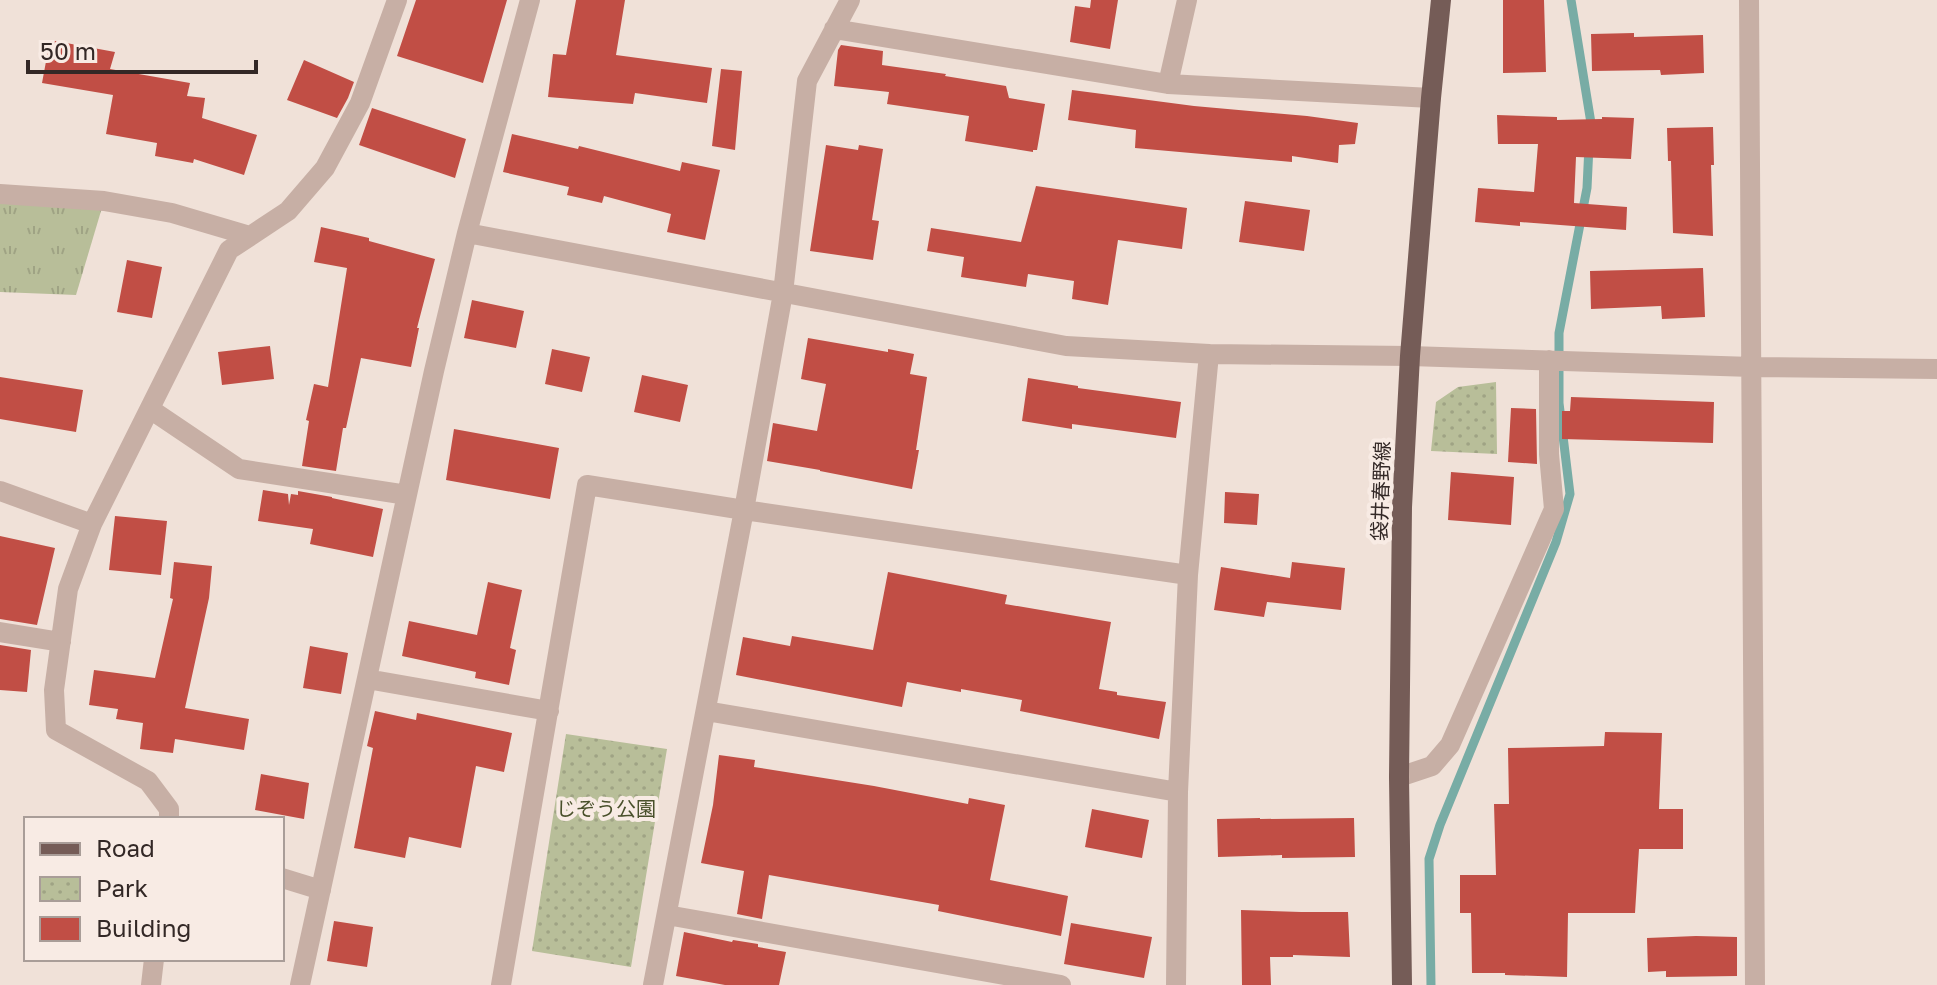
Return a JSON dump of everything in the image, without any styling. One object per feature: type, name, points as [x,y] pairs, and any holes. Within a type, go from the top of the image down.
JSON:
[{"type":"main road","name":"袋井春野線","points":[[1402,985],[1399,777],[1402,507],[1410,356],[1441,0]]},
{"type":"street","points":[[169,817],[169,809],[148,781],[56,730],[54,690],[68,589],[92,524],[229,250],[288,211],[325,168],[360,103],[397,0]]},
{"type":"street","points":[[300,985],[467,233],[530,0]]},
{"type":"street","points":[[653,985],[783,293],[807,81],[850,0]]},
{"type":"street","points":[[1168,84],[1187,0]]},
{"type":"street","points":[[1749,0],[1755,985]]},
{"type":"street","points":[[834,29],[1168,84],[1431,98]]},
{"type":"street","points":[[0,194],[104,201],[172,213],[250,236]]},
{"type":"street","points":[[467,233],[1066,346],[1209,354],[1937,369]]},
{"type":"street","points":[[1176,985],[1178,792],[1188,575],[1209,354]]},
{"type":"street","points":[[1399,777],[1432,766],[1450,745],[1554,509],[1549,454],[1550,360]]},
{"type":"street","points":[[150,409],[239,469],[407,495]]},
{"type":"street","points":[[501,985],[587,485],[1188,575]]},
{"type":"street","points":[[0,491],[92,524]]},
{"type":"street","points":[[0,632],[61,642]]},
{"type":"street","points":[[367,679],[549,711]]},
{"type":"street","points":[[706,711],[1178,792]]},
{"type":"street","points":[[284,879],[321,890]]},
{"type":"street","points":[[667,915],[1061,985]]},
{"type":"street","points":[[151,985],[154,961]]},
{"type":"green space","points":[[0,194],[104,201],[76,295],[0,292]]},
{"type":"green space","points":[[1496,382],[1497,454],[1431,451],[1436,402],[1458,387]]},
{"type":"green space","name":"じぞう公園","points":[[566,734],[667,749],[631,967],[532,951]]},
{"type":"building","points":[[416,0],[507,0],[483,83],[397,56]]},
{"type":"building","points":[[576,0],[625,0],[616,55],[712,68],[707,103],[635,93],[633,104],[548,97],[553,54],[566,55]]},
{"type":"building","points":[[1091,0],[1118,0],[1110,49],[1070,42],[1075,6],[1090,8]]},
{"type":"building","points":[[1503,0],[1544,0],[1546,72],[1503,73]]},
{"type":"building","points":[[1634,33],[1634,37],[1703,35],[1704,73],[1661,75],[1660,70],[1592,71],[1591,34]]},
{"type":"building","points":[[50,40],[115,52],[110,69],[190,83],[187,96],[205,98],[202,118],[257,135],[244,175],[194,159],[193,163],[155,156],[157,143],[106,134],[113,95],[42,83]]},
{"type":"building","points":[[841,45],[883,51],[882,65],[1006,86],[1009,98],[1045,104],[1037,150],[1033,152],[965,141],[969,116],[887,104],[889,92],[834,86]]},
{"type":"building","points":[[304,60],[354,82],[337,118],[287,100]]},
{"type":"building","points":[[721,69],[742,71],[735,150],[712,146]]},
{"type":"building","points":[[1072,90],[1358,123],[1355,144],[1339,145],[1338,163],[1292,156],[1292,162],[1135,148],[1136,130],[1068,120]]},
{"type":"building","points":[[372,108],[466,139],[455,178],[359,145]]},
{"type":"building","points":[[1497,115],[1557,117],[1557,120],[1634,118],[1631,159],[1576,157],[1574,203],[1627,207],[1626,230],[1475,222],[1478,188],[1534,192],[1538,144],[1498,144]]},
{"type":"building","points":[[1713,127],[1713,236],[1673,233],[1667,128]]},
{"type":"building","points":[[512,134],[578,149],[579,146],[680,171],[682,162],[720,170],[705,240],[667,232],[671,214],[604,196],[602,203],[567,195],[569,187],[503,172]]},
{"type":"building","points":[[826,145],[858,150],[859,145],[883,149],[872,220],[879,221],[873,260],[810,251]]},
{"type":"building","points":[[1036,186],[1187,208],[1182,249],[1118,240],[1108,305],[1072,299],[1074,281],[1028,274],[1026,287],[961,277],[964,257],[927,251],[931,228],[1021,242]]},
{"type":"building","points":[[1245,201],[1310,210],[1304,251],[1239,242]]},
{"type":"building","points":[[321,227],[435,259],[417,328],[411,367],[361,358],[346,428],[343,428],[336,471],[302,466],[309,421],[306,420],[314,384],[328,387],[347,268],[314,262]]},
{"type":"building","points":[[127,260],[162,267],[152,318],[117,312]]},
{"type":"building","points":[[1703,268],[1705,317],[1662,319],[1661,306],[1591,309],[1590,271]]},
{"type":"building","points":[[472,300],[524,311],[516,348],[464,338]]},
{"type":"building","points":[[808,338],[914,354],[910,374],[927,377],[912,489],[767,461],[773,423],[817,431],[826,384],[801,379]]},
{"type":"building","points":[[270,346],[274,379],[222,385],[218,352]]},
{"type":"building","points":[[552,349],[590,357],[582,392],[545,384]]},
{"type":"building","points":[[642,375],[688,385],[680,422],[634,412]]},
{"type":"building","points":[[0,377],[83,390],[76,432],[0,419]]},
{"type":"building","points":[[1028,378],[1181,402],[1176,438],[1072,424],[1072,429],[1022,421]]},
{"type":"building","points":[[1571,397],[1714,402],[1713,443],[1562,439],[1562,411],[1570,411]]},
{"type":"building","points":[[1511,408],[1536,409],[1537,464],[1508,462]]},
{"type":"building","points":[[454,429],[559,448],[550,499],[446,480]]},
{"type":"building","points":[[1451,472],[1514,477],[1511,525],[1448,520]]},
{"type":"building","points":[[263,490],[288,494],[289,505],[291,494],[298,495],[298,491],[383,509],[373,557],[310,544],[313,529],[258,521]]},
{"type":"building","points":[[1225,492],[1259,494],[1257,525],[1224,523]]},
{"type":"building","points":[[115,516],[167,521],[161,575],[109,570]]},
{"type":"building","points":[[0,536],[55,548],[37,625],[0,619]]},
{"type":"building","points":[[174,562],[212,566],[209,598],[185,708],[249,719],[244,750],[175,739],[173,753],[140,749],[143,723],[116,719],[118,709],[89,705],[94,670],[155,678],[173,599],[170,598]]},
{"type":"building","points":[[1292,562],[1345,568],[1341,610],[1267,602],[1264,617],[1214,610],[1221,567],[1290,578]]},
{"type":"building","points":[[888,572],[1007,595],[1005,604],[1111,622],[1099,689],[1117,692],[1117,695],[1166,702],[1159,739],[1020,711],[1022,700],[961,689],[961,692],[907,682],[902,707],[736,675],[743,637],[790,646],[792,636],[873,650]]},
{"type":"building","points":[[488,582],[522,590],[510,648],[516,650],[509,685],[475,678],[476,672],[402,656],[409,621],[477,635]]},
{"type":"building","points":[[0,645],[31,650],[27,692],[0,690]]},
{"type":"building","points":[[310,646],[348,653],[341,694],[303,688]]},
{"type":"building","points":[[375,711],[416,720],[417,713],[512,733],[504,772],[476,766],[461,848],[409,837],[405,858],[354,848],[373,748],[367,746]]},
{"type":"building","points":[[1605,732],[1662,733],[1659,809],[1683,809],[1683,849],[1639,849],[1635,913],[1568,913],[1567,977],[1472,973],[1471,913],[1460,913],[1460,875],[1496,875],[1494,804],[1509,804],[1508,748],[1604,746]]},
{"type":"building","points":[[719,755],[755,760],[754,767],[968,804],[969,798],[1005,805],[990,880],[1068,896],[1061,936],[938,911],[939,905],[769,875],[762,919],[737,914],[744,871],[701,863]]},
{"type":"building","points":[[261,774],[309,783],[304,819],[255,810]]},
{"type":"building","points":[[1092,809],[1149,820],[1142,858],[1085,847]]},
{"type":"building","points":[[1354,818],[1355,857],[1218,857],[1217,819]]},
{"type":"building","points":[[1241,910],[1348,912],[1350,957],[1270,957],[1271,985],[1242,985]]},
{"type":"building","points":[[334,921],[373,927],[367,967],[327,961]]},
{"type":"building","points":[[1071,923],[1152,937],[1144,978],[1064,964]]},
{"type":"building","points":[[684,932],[758,944],[758,947],[786,952],[779,985],[725,985],[676,976]]},
{"type":"building","points":[[1737,937],[1737,976],[1666,977],[1666,971],[1648,972],[1647,938]]},
{"type":"waterway","points":[[1571,0],[1590,131]]},
{"type":"waterway","points":[[1431,985],[1429,859],[1440,825],[1556,542],[1570,494],[1559,403],[1559,333],[1587,188],[1589,146]]}]
